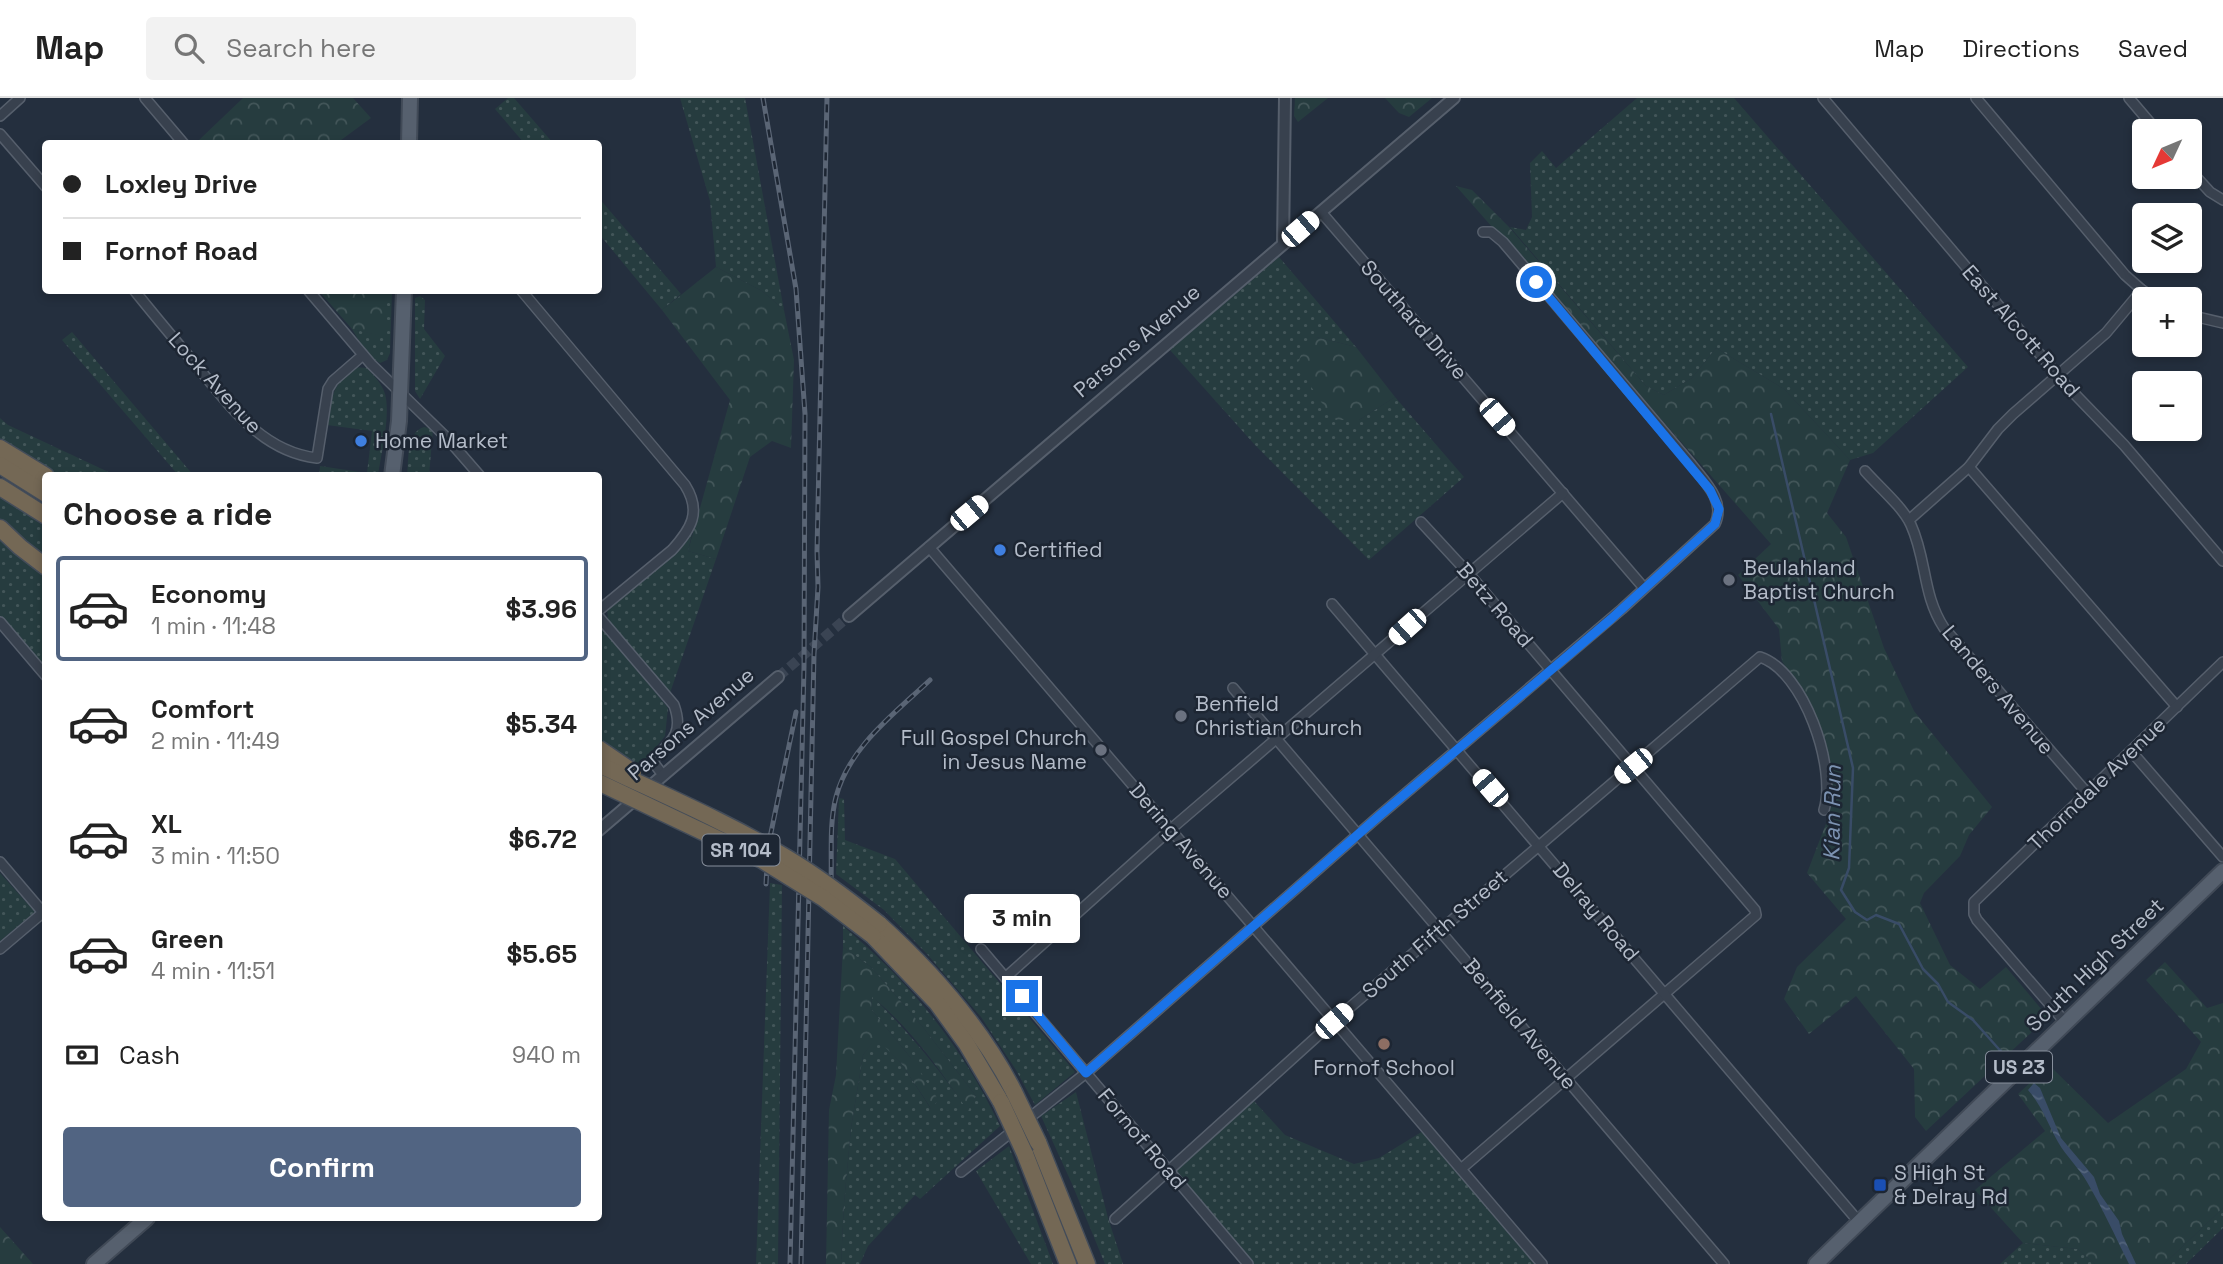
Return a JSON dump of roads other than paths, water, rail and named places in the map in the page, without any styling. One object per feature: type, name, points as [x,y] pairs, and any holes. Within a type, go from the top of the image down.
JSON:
[{"type":"highway","points":[[0,448],[42,474]]},
{"type":"highway","points":[[0,465],[42,492]]},
{"type":"highway","points":[[0,487],[42,513]]},
{"type":"highway","points":[[0,528],[42,563]]},
{"type":"highway","points":[[602,751],[673,800]]},
{"type":"highway","name":"SR 104","points":[[602,766],[783,856],[823,881],[876,930],[937,1003],[966,1043],[1001,1102],[1025,1154],[1068,1264]]},
{"type":"highway","name":"SR 104","points":[[602,784],[714,836],[795,879],[876,930],[917,960],[948,994],[982,1039],[1014,1092],[1090,1264]]},
{"type":"highway","points":[[602,794],[673,823],[714,836]]},
{"type":"main road","points":[[409,140],[410,98]]},
{"type":"main road","points":[[393,472],[399,421],[404,294]]},
{"type":"main road","name":"South High Street","points":[[1816,1264],[2223,871]]},
{"type":"main road","points":[[94,1264],[144,1221]]},
{"type":"street","points":[[0,116],[20,98]]},
{"type":"street","points":[[145,98],[181,140]]},
{"type":"street","points":[[1283,244],[1285,98]]},
{"type":"street","name":"Parsons Avenue","points":[[849,616],[1454,98]]},
{"type":"street","name":"East Alcott Road","points":[[1823,98],[2058,376],[2141,465],[2223,561]]},
{"type":"street","points":[[1976,98],[2139,287]]},
{"type":"street","points":[[2129,98],[2147,119]]},
{"type":"street","points":[[0,134],[42,182]]},
{"type":"street","points":[[2202,183],[2223,200]]},
{"type":"street","name":"Southard Drive","points":[[1321,212],[1644,588]]},
{"type":"street","points":[[961,1172],[1086,1073],[1358,834],[1551,670],[1718,519],[1719,509],[1710,490],[1691,464],[1503,242],[1491,232],[1483,232]]},
{"type":"street","name":"Lock Avenue","points":[[137,294],[240,417],[270,441],[303,456],[317,458],[328,389],[333,381],[363,355]]},
{"type":"street","points":[[311,294],[363,355],[447,438],[477,472]]},
{"type":"street","points":[[524,294],[685,485],[693,500],[693,517],[689,528],[672,550],[602,611]]},
{"type":"street","points":[[1909,520],[1969,467],[1998,429],[2106,334],[2132,302]]},
{"type":"street","points":[[2202,318],[2223,323]]},
{"type":"street","points":[[1969,467],[2176,707]]},
{"type":"street","name":"Landers Avenue","points":[[1865,471],[1909,520],[1921,553],[1934,612],[1953,638],[2087,793]]},
{"type":"street","points":[[1006,977],[1171,829],[1563,493]]},
{"type":"street","name":"Betz Road","points":[[1421,522],[1469,574],[1755,910],[1756,915],[1666,994]]},
{"type":"street","name":"Dering Avenue","points":[[929,547],[1542,1264]]},
{"type":"street","name":"Delray Road","points":[[1332,604],[1859,1222]]},
{"type":"street","points":[[602,619],[674,705],[678,716],[676,734],[654,759],[654,765],[663,775]]},
{"type":"street","points":[[0,622],[42,671]]},
{"type":"street","name":"South Fifth Street","points":[[1115,1219],[1334,1021],[1760,657],[1775,664],[1786,676],[1810,715],[1827,775],[1824,810]]},
{"type":"street","name":"Thorndale Avenue","points":[[2065,1023],[1977,920],[1973,907],[1978,897],[2223,662]]},
{"type":"street","name":"Parsons Avenue","points":[[602,828],[778,677]]},
{"type":"street","name":"Benfield Avenue","points":[[1233,688],[1724,1264]]},
{"type":"street","points":[[2131,751],[2223,857]]},
{"type":"street","points":[[0,862],[42,909]]},
{"type":"street","points":[[0,949],[42,914]]},
{"type":"street","name":"Fornof Road","points":[[981,949],[1248,1264]]},
{"type":"street","points":[[1461,1169],[1666,994]]},
{"type":"water","points":[[2034,1083],[2040,1088],[2061,1138],[2094,1177],[2100,1194],[2119,1221],[2136,1264],[2129,1264],[2087,1182],[2061,1147],[2028,1090]]},
{"type":"waterway","name":"Kian Run","points":[[1771,414],[1853,768],[1849,868],[1841,890],[1855,912],[1867,920],[1876,915],[1899,924],[1923,969],[1938,984],[1948,1002],[1973,1020],[2005,1056]]},
{"type":"tunnel","points":[[778,677],[849,616]]},
{"type":"railway","points":[[763,98],[796,289],[805,414],[804,667],[790,1264]]},
{"type":"railway","points":[[801,1264],[827,98]]},
{"type":"railway","points":[[831,883],[832,818],[842,779],[851,762],[874,732],[930,680]]},
{"type":"railway","points":[[766,884],[768,847],[796,712]]},
{"type":"place","name":"Home Market","points":[[361,441]]},
{"type":"place","name":"Certified","points":[[1000,550]]},
{"type":"place","name":"Beulahland Baptist Church","points":[[1729,580]]},
{"type":"place","name":"Benfield Christian Church","points":[[1181,716]]},
{"type":"place","name":"Full Gospel Church in Jesus Name","points":[[1101,750]]},
{"type":"place","name":"Fornof School","points":[[1384,1044]]},
{"type":"place","name":"S High St & Delray Rd","points":[[1880,1185]]}]
